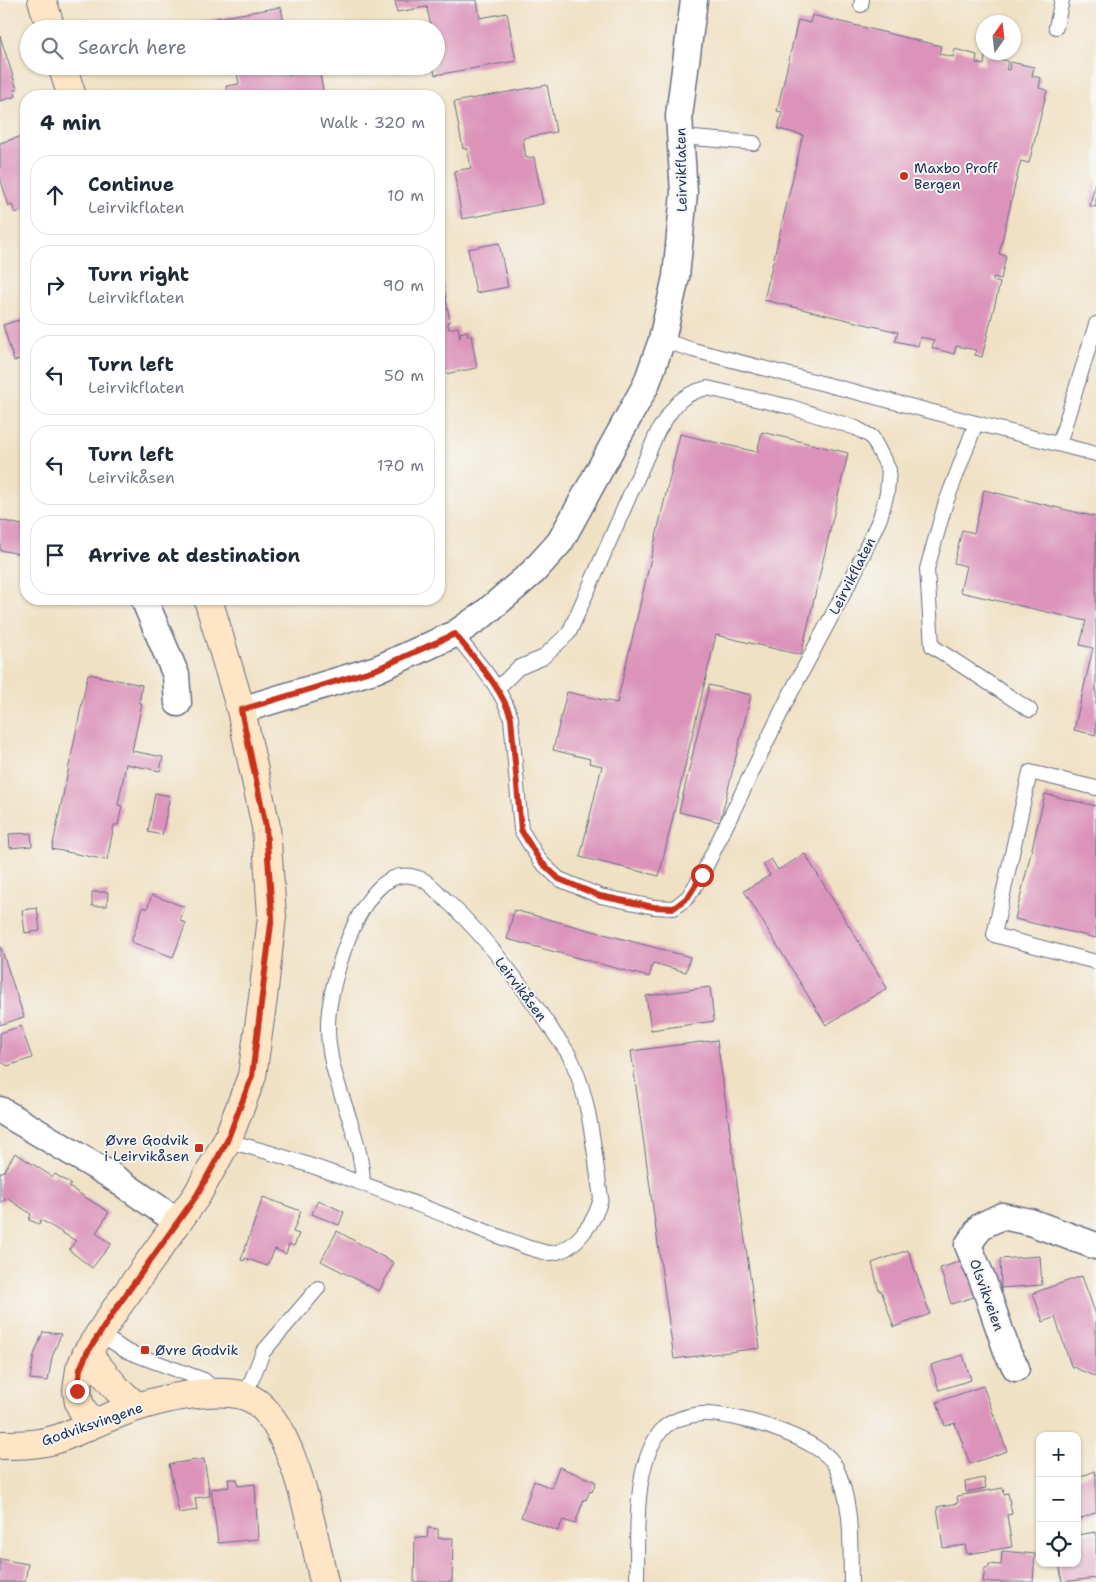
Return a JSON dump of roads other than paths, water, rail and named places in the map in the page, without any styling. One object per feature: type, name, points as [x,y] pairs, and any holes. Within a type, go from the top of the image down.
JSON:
[{"type":"main road","points":[[42,0],[48,20]]},
{"type":"main road","points":[[65,75],[70,90]]},
{"type":"main road","points":[[90,1425],[79,1403],[77,1391],[80,1369],[93,1343],[197,1195],[227,1141],[252,1076],[272,916],[266,827],[241,710],[210,605]]},
{"type":"main road","points":[[93,1343],[117,1389],[137,1407]]},
{"type":"main road","name":"Godviksvingene","points":[[0,1445],[28,1445],[58,1438],[137,1407],[190,1395],[232,1395]]},
{"type":"main road","points":[[232,1395],[258,1402],[282,1436],[306,1504],[324,1582]]},
{"type":"street","name":"Leirvikflaten","points":[[241,710],[377,669],[455,634],[484,614],[533,572],[560,542],[646,384],[662,340],[677,268],[684,193],[679,116],[694,0]]},
{"type":"street","points":[[147,605],[176,675],[178,703]]},
{"type":"street","points":[[0,1110],[110,1175],[178,1222]]},
{"type":"street","name":"Olsvikveien","points":[[1016,1368],[1008,1354],[984,1281],[968,1245],[981,1226],[1002,1216],[1030,1222],[1096,1246]]},
{"type":"lane","points":[[1056,27],[1062,0]]},
{"type":"lane","points":[[680,138],[754,143]]},
{"type":"lane","points":[[1059,444],[1096,324]]},
{"type":"lane","points":[[662,340],[693,350],[1096,454]]},
{"type":"lane","name":"Leirvikflaten","points":[[455,634],[497,690],[511,718],[521,830],[540,861],[559,879],[600,896],[654,907],[674,908],[688,897],[702,875],[787,700],[853,576],[880,518],[887,493],[888,470],[872,437],[856,428],[791,407],[707,388],[694,391],[677,401],[658,431],[569,633],[542,658],[518,668],[497,690]]},
{"type":"lane","points":[[976,423],[944,505],[927,569],[932,646],[1030,710]]},
{"type":"lane","points":[[1096,788],[1030,772],[994,935],[1096,962]]},
{"type":"lane","name":"Leirvikåsen","points":[[227,1141],[272,1152],[363,1183],[529,1248],[548,1253],[562,1250],[590,1226],[598,1213],[601,1198],[585,1105],[572,1061],[519,984],[460,914],[424,880],[408,876],[393,879],[379,886],[354,926],[336,971],[329,1012],[328,1048],[338,1086],[354,1129],[363,1169],[363,1183]]},
{"type":"lane","points":[[93,1343],[126,1351],[204,1380],[232,1395],[263,1352],[318,1288]]},
{"type":"lane","points":[[637,1582],[640,1492],[646,1458],[660,1431],[671,1422],[702,1414],[744,1420],[800,1437],[828,1456],[835,1465],[849,1506],[851,1582]]},
{"type":"place","name":"Maxbo Proff Bergen","points":[[904,176]]},
{"type":"place","name":"Øvre Godvik i Leirvikåsen","points":[[199,1148]]},
{"type":"place","name":"Øvre Godvik","points":[[145,1350]]}]
